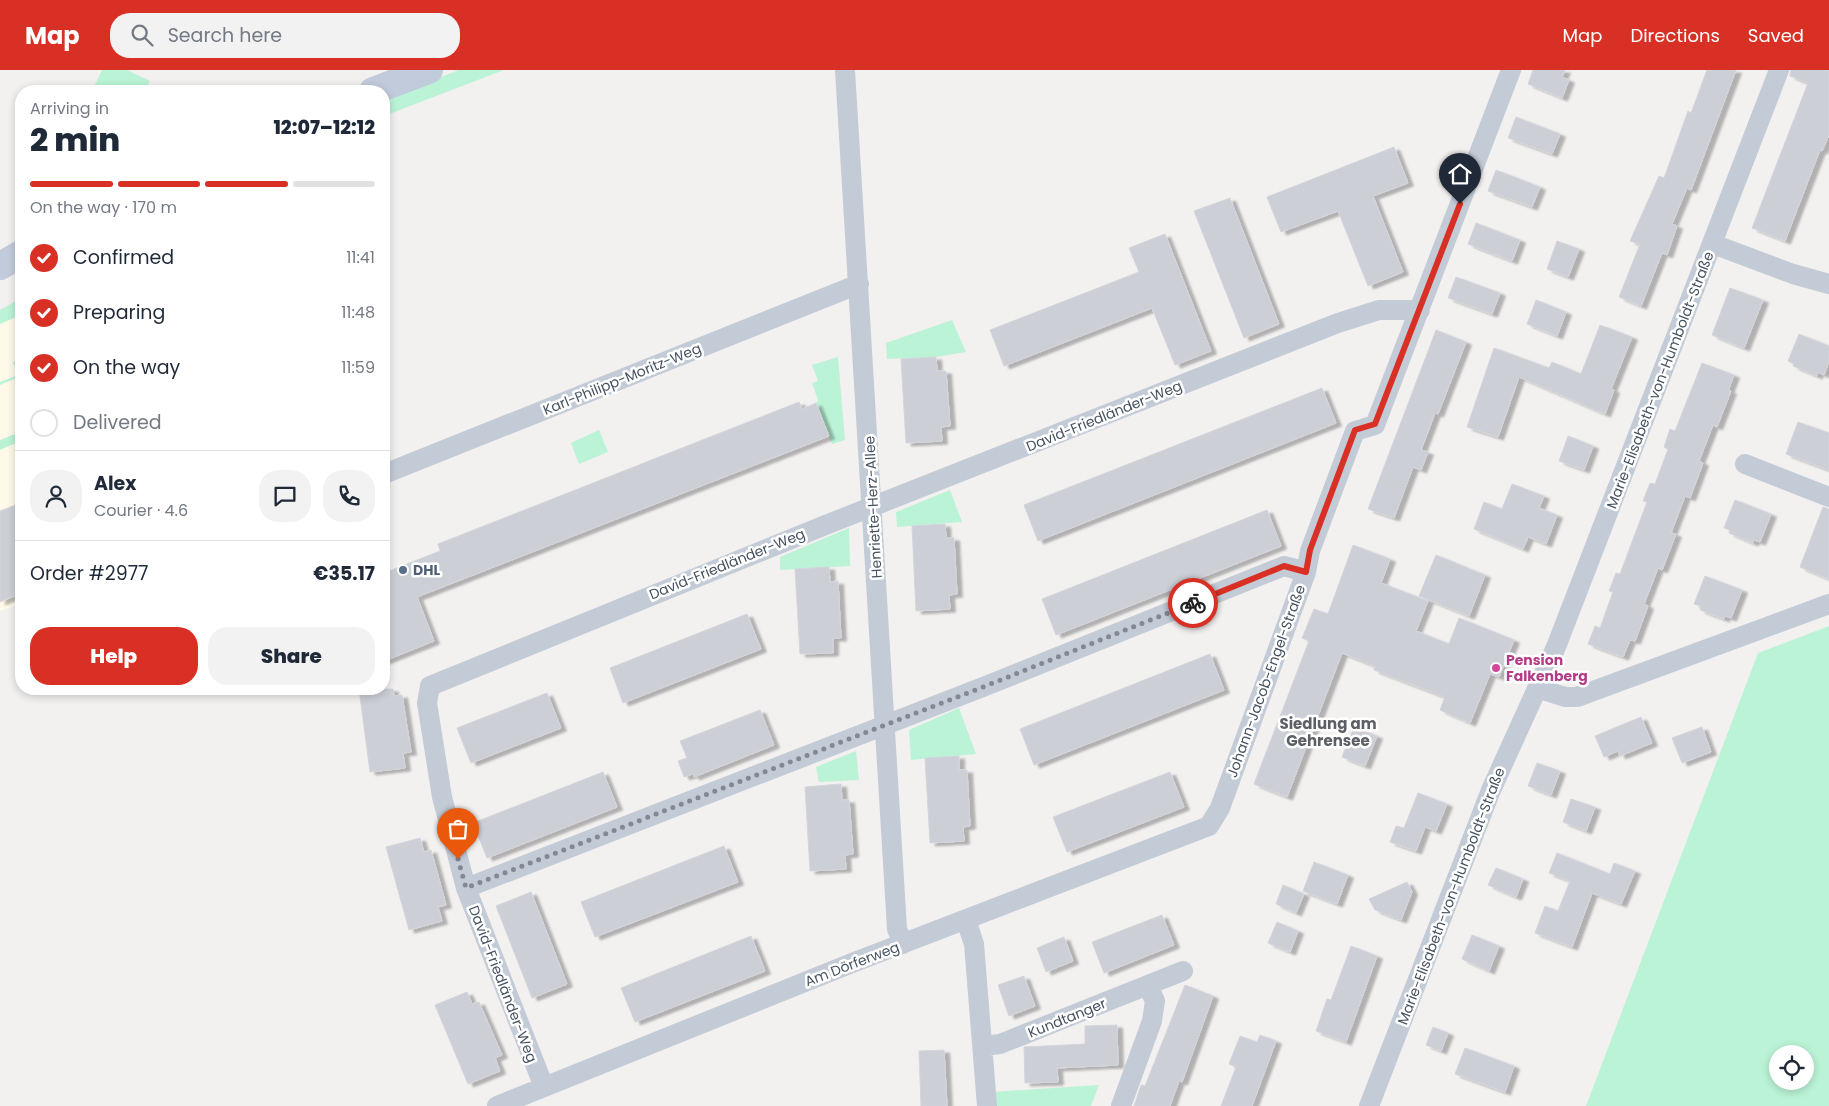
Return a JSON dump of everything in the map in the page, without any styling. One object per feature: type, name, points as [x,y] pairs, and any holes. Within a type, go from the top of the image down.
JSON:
[{"type":"main road","points":[[389,85],[429,70]]},
{"type":"main road","points":[[0,266],[15,257]]},
{"type":"street","name":"Henriette-Herz-Allee","points":[[845,70],[898,929],[903,944]]},
{"type":"street","name":"Johann-Jacob-Engel-Straße","points":[[1209,826],[1220,808],[1306,572],[1310,550],[1355,430],[1375,424],[1511,70]]},
{"type":"street","name":"Marie-Elisabeth-von-Humboldt-Straße","points":[[1369,1106],[1491,790],[1559,638],[1779,70]]},
{"type":"street","points":[[1713,244],[1793,274],[1829,284]]},
{"type":"street","name":"Karl-Philipp-Moritz-Weg","points":[[390,472],[859,284]]},
{"type":"street","name":"David-Friedländer-Weg","points":[[544,1087],[466,888],[442,797],[427,702],[430,686],[873,506],[1338,323],[1379,310],[1420,310]]},
{"type":"street","points":[[1745,464],[1829,497]]},
{"type":"street","points":[[466,888],[886,725],[1284,566],[1306,572]]},
{"type":"street","points":[[1537,688],[1565,697],[1577,697],[1829,604]]},
{"type":"street","name":"Am Dörferweg","points":[[497,1106],[903,944],[1209,826]]},
{"type":"street","points":[[966,920],[974,944],[984,1046],[987,1106]]},
{"type":"street","name":"Kundtanger","points":[[984,1046],[1000,1044],[1183,971]]},
{"type":"street","points":[[1120,1106],[1152,1021],[1155,1001],[1148,986]]},
{"type":"shaded area","points":[[15,301],[15,605],[0,611],[0,310]]},
{"type":"green space","points":[[102,70],[127,70],[150,81],[148,85],[95,85]]},
{"type":"green space","points":[[459,70],[504,70],[390,114],[390,97]]},
{"type":"green space","points":[[15,301],[15,318],[0,324],[0,310]]},
{"type":"green space","points":[[952,320],[966,352],[936,357],[887,359],[886,343]]},
{"type":"green space","points":[[838,357],[845,440],[832,444],[816,403],[818,400],[812,383],[818,381],[812,365]]},
{"type":"green space","points":[[15,376],[15,379],[0,385],[0,382]]},
{"type":"green space","points":[[599,430],[608,452],[579,464],[571,443]]},
{"type":"green space","points":[[15,434],[15,444],[0,450],[0,440]]},
{"type":"green space","points":[[950,490],[962,522],[897,527],[896,512]]},
{"type":"green space","points":[[849,528],[850,566],[780,570],[780,557]]},
{"type":"green space","points":[[1829,626],[1829,1106],[1586,1106],[1758,653]]},
{"type":"green space","points":[[959,708],[976,754],[911,760],[909,730]]},
{"type":"green space","points":[[856,751],[859,780],[819,782],[816,767]]},
{"type":"green space","points":[[1099,1085],[1091,1106],[994,1106],[993,1092]]},
{"type":"building","points":[[1533,70],[1565,70],[1562,77],[1569,80],[1562,98],[1528,84]]},
{"type":"building","points":[[1707,70],[1736,70],[1691,190],[1687,188],[1672,224],[1677,226],[1667,255],[1662,253],[1641,306],[1619,297],[1640,244],[1630,241],[1659,176],[1664,178],[1688,111],[1691,113]]},
{"type":"building","points":[[1791,70],[1829,70],[1829,135],[1822,151],[1820,150],[1785,241],[1752,228],[1808,83],[1790,76]]},
{"type":"building","points":[[1516,117],[1560,134],[1552,154],[1508,138]]},
{"type":"building","points":[[1394,147],[1408,183],[1373,196],[1403,272],[1368,286],[1338,211],[1281,232],[1267,197]]},
{"type":"building","points":[[1496,170],[1540,187],[1532,207],[1488,191]]},
{"type":"building","points":[[1230,198],[1279,324],[1244,338],[1194,211]]},
{"type":"building","points":[[1476,223],[1520,240],[1512,261],[1468,244]]},
{"type":"building","points":[[1165,234],[1211,351],[1175,365],[1152,308],[1004,366],[990,330],[1139,272],[1129,248]]},
{"type":"building","points":[[1557,241],[1579,249],[1568,277],[1547,269]]},
{"type":"building","points":[[1456,277],[1500,293],[1492,314],[1448,298]]},
{"type":"building","points":[[1730,288],[1763,300],[1744,348],[1712,335]]},
{"type":"building","points":[[1536,300],[1566,312],[1557,336],[1527,324]]},
{"type":"building","points":[[1600,325],[1632,337],[1611,389],[1614,390],[1605,414],[1519,377],[1498,437],[1467,427],[1494,348],[1549,368],[1552,362],[1581,374]]},
{"type":"building","points":[[1436,330],[1466,342],[1438,414],[1435,413],[1421,450],[1428,452],[1421,470],[1413,467],[1394,518],[1368,509]]},
{"type":"building","points":[[1799,334],[1829,346],[1829,361],[1824,375],[1818,372],[1817,376],[1793,366],[1794,364],[1788,361]]},
{"type":"building","points":[[936,357],[937,371],[946,371],[950,426],[941,427],[942,441],[906,443],[901,359]]},
{"type":"building","points":[[1702,363],[1734,375],[1728,391],[1731,391],[1717,427],[1713,425],[1699,461],[1703,463],[1690,498],[1685,496],[1671,533],[1676,534],[1662,570],[1658,568],[1644,604],[1648,606],[1635,641],[1630,640],[1623,657],[1588,644],[1595,626],[1600,628],[1613,592],[1609,591],[1616,573],[1620,574],[1647,502],[1643,501],[1650,483],[1655,484],[1668,449],[1664,447],[1670,429],[1675,431]]},
{"type":"building","points":[[1322,388],[1336,423],[1038,541],[1024,505]]},
{"type":"building","points":[[799,402],[802,409],[816,403],[829,436],[417,597],[434,641],[390,659],[390,571],[440,551],[438,544]]},
{"type":"building","points":[[1798,422],[1829,433],[1829,470],[1786,454]]},
{"type":"building","points":[[1568,436],[1593,446],[1584,470],[1559,461]]},
{"type":"building","points":[[1512,484],[1544,496],[1539,508],[1557,515],[1546,544],[1528,537],[1523,549],[1474,529],[1484,502],[1502,509]]},
{"type":"building","points":[[1735,500],[1771,514],[1760,542],[1754,540],[1753,543],[1729,533],[1730,530],[1724,528]]},
{"type":"building","points":[[15,505],[15,596],[0,602],[0,511]]},
{"type":"building","points":[[1823,507],[1829,509],[1829,579],[1800,567]]},
{"type":"building","points":[[1267,510],[1281,546],[1056,635],[1042,599]]},
{"type":"building","points":[[945,524],[946,538],[954,538],[957,594],[949,595],[950,609],[916,611],[912,526]]},
{"type":"building","points":[[1353,545],[1390,559],[1381,583],[1428,601],[1416,631],[1449,644],[1459,618],[1514,640],[1499,677],[1490,674],[1470,723],[1440,710],[1445,697],[1374,670],[1375,666],[1342,653],[1287,797],[1254,784],[1309,641],[1302,638],[1314,609],[1328,614]]},
{"type":"building","points":[[1436,555],[1485,575],[1469,616],[1419,596]]},
{"type":"building","points":[[829,567],[830,582],[838,581],[841,638],[833,638],[833,653],[800,654],[795,569]]},
{"type":"building","points":[[1705,576],[1742,590],[1731,618],[1725,616],[1724,619],[1700,610],[1701,606],[1694,604]]},
{"type":"building","points":[[747,614],[761,649],[623,703],[610,668]]},
{"type":"building","points":[[1210,654],[1224,690],[1034,765],[1020,729]]},
{"type":"building","points":[[390,689],[393,689],[394,696],[402,695],[411,752],[403,753],[405,768],[370,772],[360,695],[390,695]]},
{"type":"building","points":[[547,693],[561,728],[471,763],[457,728]]},
{"type":"building","points":[[760,710],[774,745],[694,777],[693,774],[684,777],[678,761],[687,758],[680,741]]},
{"type":"building","points":[[1641,717],[1652,743],[1620,756],[1618,751],[1604,757],[1595,736]]},
{"type":"building","points":[[1354,727],[1377,736],[1365,766],[1342,757]]},
{"type":"building","points":[[1702,727],[1711,752],[1682,763],[1672,738]]},
{"type":"building","points":[[959,756],[959,770],[967,770],[970,826],[963,827],[964,841],[930,843],[925,758]]},
{"type":"building","points":[[1537,763],[1560,771],[1551,795],[1528,786]]},
{"type":"building","points":[[603,772],[617,807],[487,858],[473,823]]},
{"type":"building","points":[[1170,772],[1184,807],[1067,852],[1053,817]]},
{"type":"building","points":[[841,784],[842,800],[849,800],[853,854],[845,855],[846,869],[810,871],[805,787]]},
{"type":"building","points":[[1418,793],[1447,804],[1436,831],[1425,827],[1416,851],[1390,842],[1396,826],[1404,828]]},
{"type":"building","points":[[1571,799],[1595,807],[1586,831],[1563,822]]},
{"type":"building","points":[[420,838],[424,852],[431,850],[446,905],[438,907],[442,921],[409,930],[386,847]]},
{"type":"building","points":[[724,846],[738,882],[595,937],[581,902]]},
{"type":"building","points":[[1557,853],[1610,874],[1614,863],[1635,871],[1621,904],[1592,893],[1572,947],[1535,933],[1545,906],[1558,911],[1570,881],[1549,873]]},
{"type":"building","points":[[1314,862],[1348,875],[1337,904],[1303,891]]},
{"type":"building","points":[[1496,868],[1523,879],[1516,897],[1488,885]]},
{"type":"building","points":[[1407,882],[1412,892],[1401,920],[1375,910],[1369,899]]},
{"type":"building","points":[[1283,885],[1304,894],[1296,913],[1276,904]]},
{"type":"building","points":[[531,892],[567,984],[532,998],[496,906]]},
{"type":"building","points":[[1162,915],[1174,945],[1104,973],[1092,942]]},
{"type":"building","points":[[1277,922],[1298,931],[1290,952],[1268,943]]},
{"type":"building","points":[[1472,935],[1499,946],[1489,971],[1462,959]]},
{"type":"building","points":[[751,936],[765,971],[635,1022],[621,988]]},
{"type":"building","points":[[1064,937],[1073,961],[1046,972],[1037,948]]},
{"type":"building","points":[[1351,946],[1377,956],[1346,1042],[1316,1031],[1327,999],[1331,1000]]},
{"type":"building","points":[[1024,976],[1035,1006],[1009,1016],[998,985]]},
{"type":"building","points":[[1185,985],[1213,996],[1182,1082],[1179,1081],[1170,1106],[1134,1106],[1141,1085],[1145,1086]]},
{"type":"building","points":[[467,992],[472,1004],[479,1002],[502,1055],[495,1058],[500,1071],[468,1084],[435,1005]]},
{"type":"building","points":[[1117,1025],[1118,1065],[1057,1068],[1058,1082],[1025,1083],[1024,1047],[1085,1044],[1085,1026]]},
{"type":"building","points":[[1433,1027],[1448,1033],[1441,1051],[1426,1045]]},
{"type":"building","points":[[1260,1035],[1276,1041],[1252,1106],[1221,1106],[1236,1067],[1229,1064],[1240,1036],[1257,1042]]},
{"type":"building","points":[[1465,1048],[1514,1066],[1505,1092],[1455,1074]]},
{"type":"building","points":[[944,1050],[947,1106],[921,1106],[919,1051]]},
{"type":"way so far","points":[[458,859],[466,888],[983,687],[1193,603]]},
{"type":"place","name":"DHL","points":[[403,570]]},
{"type":"place","name":"Pension Falkenberg","points":[[1496,668]]},
{"type":"district","name":"Siedlung am Gehrensee","points":[[1328,732]]},
{"type":"route","points":[[1193,603],[1284,566],[1306,572],[1310,550],[1355,430],[1375,424],[1460,204]]}]
